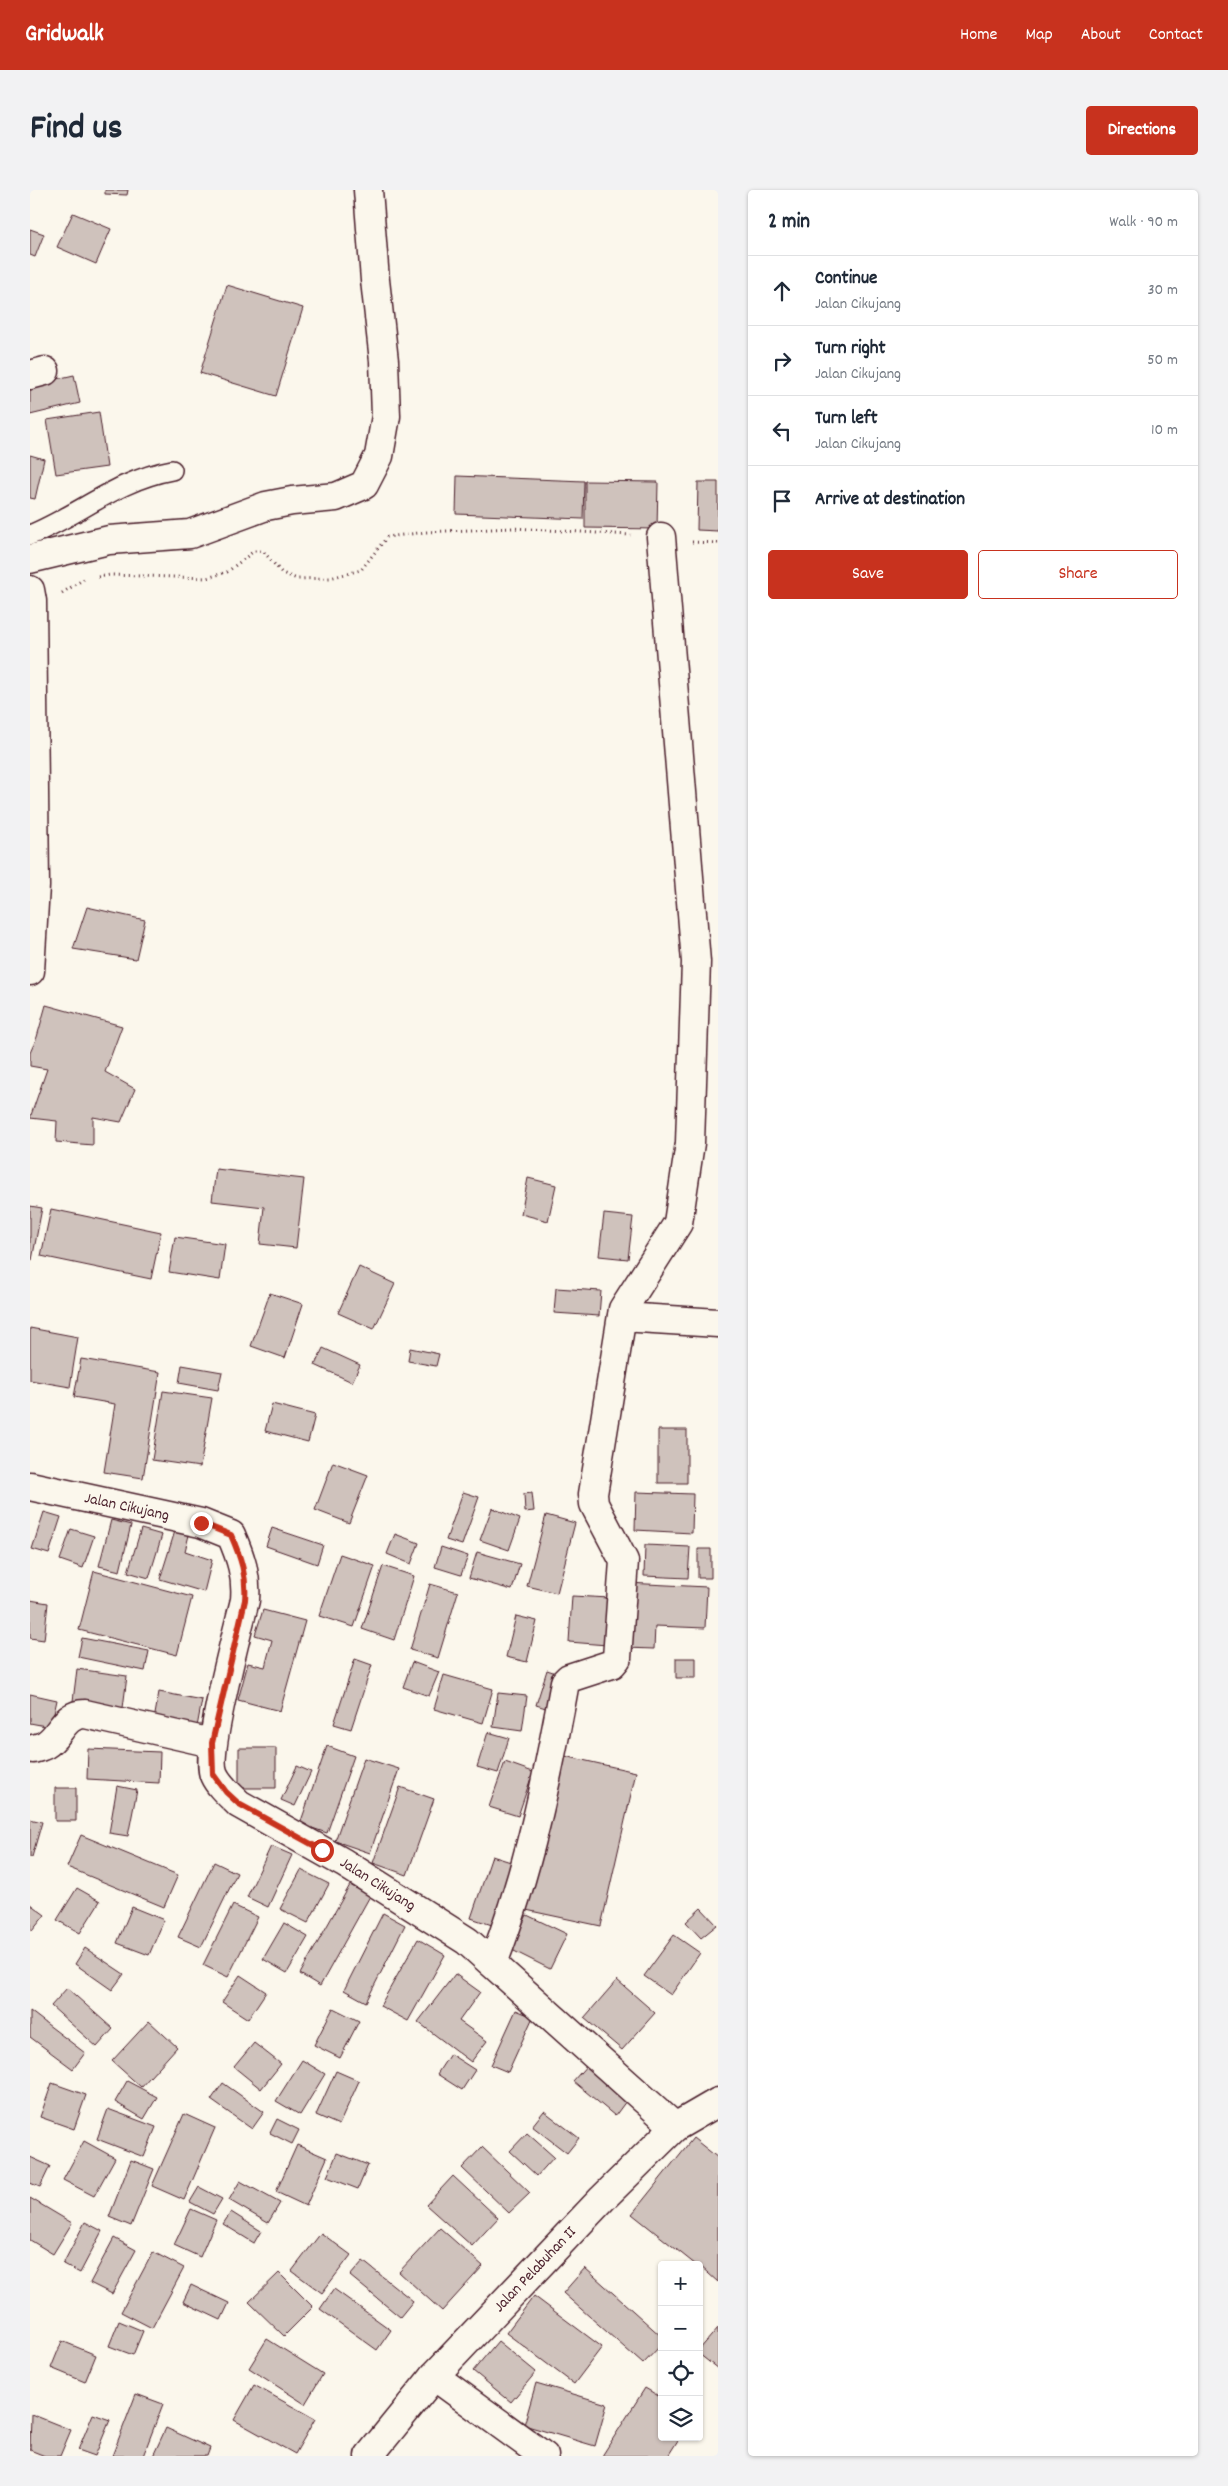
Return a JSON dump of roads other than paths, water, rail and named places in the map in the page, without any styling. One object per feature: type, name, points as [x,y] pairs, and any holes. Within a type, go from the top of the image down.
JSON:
[{"type":"street","points":[[30,559],[109,540],[190,534],[266,506],[292,501],[336,497],[364,485],[379,456],[386,416],[384,362],[374,280],[368,190]]},
{"type":"street","points":[[493,1963],[511,1915],[554,1744],[565,1682],[569,1678],[612,1664],[617,1658],[624,1561],[594,1504],[593,1494],[622,1317],[626,1303],[678,1223],[690,1143],[696,962],[661,537]]},
{"type":"street","points":[[30,971],[35,886],[32,599]]},
{"type":"street","points":[[622,1317],[718,1323]]},
{"type":"street","name":"Jalan Cikujang","points":[[30,1486],[201,1523],[231,1535],[242,1560],[246,1591],[212,1743],[213,1774],[226,1792],[239,1804],[344,1863],[467,1940],[675,2127]]},
{"type":"street","points":[[33,1749],[46,1744],[70,1718],[77,1714],[212,1743]]},
{"type":"street","name":"Jalan Pelabuhan II","points":[[369,2456],[434,2376],[495,2310],[675,2127],[718,2102]]},
{"type":"street","points":[[434,2376],[544,2456]]},
{"type":"lane","points":[[30,535],[120,487],[153,473],[172,470]]}]
